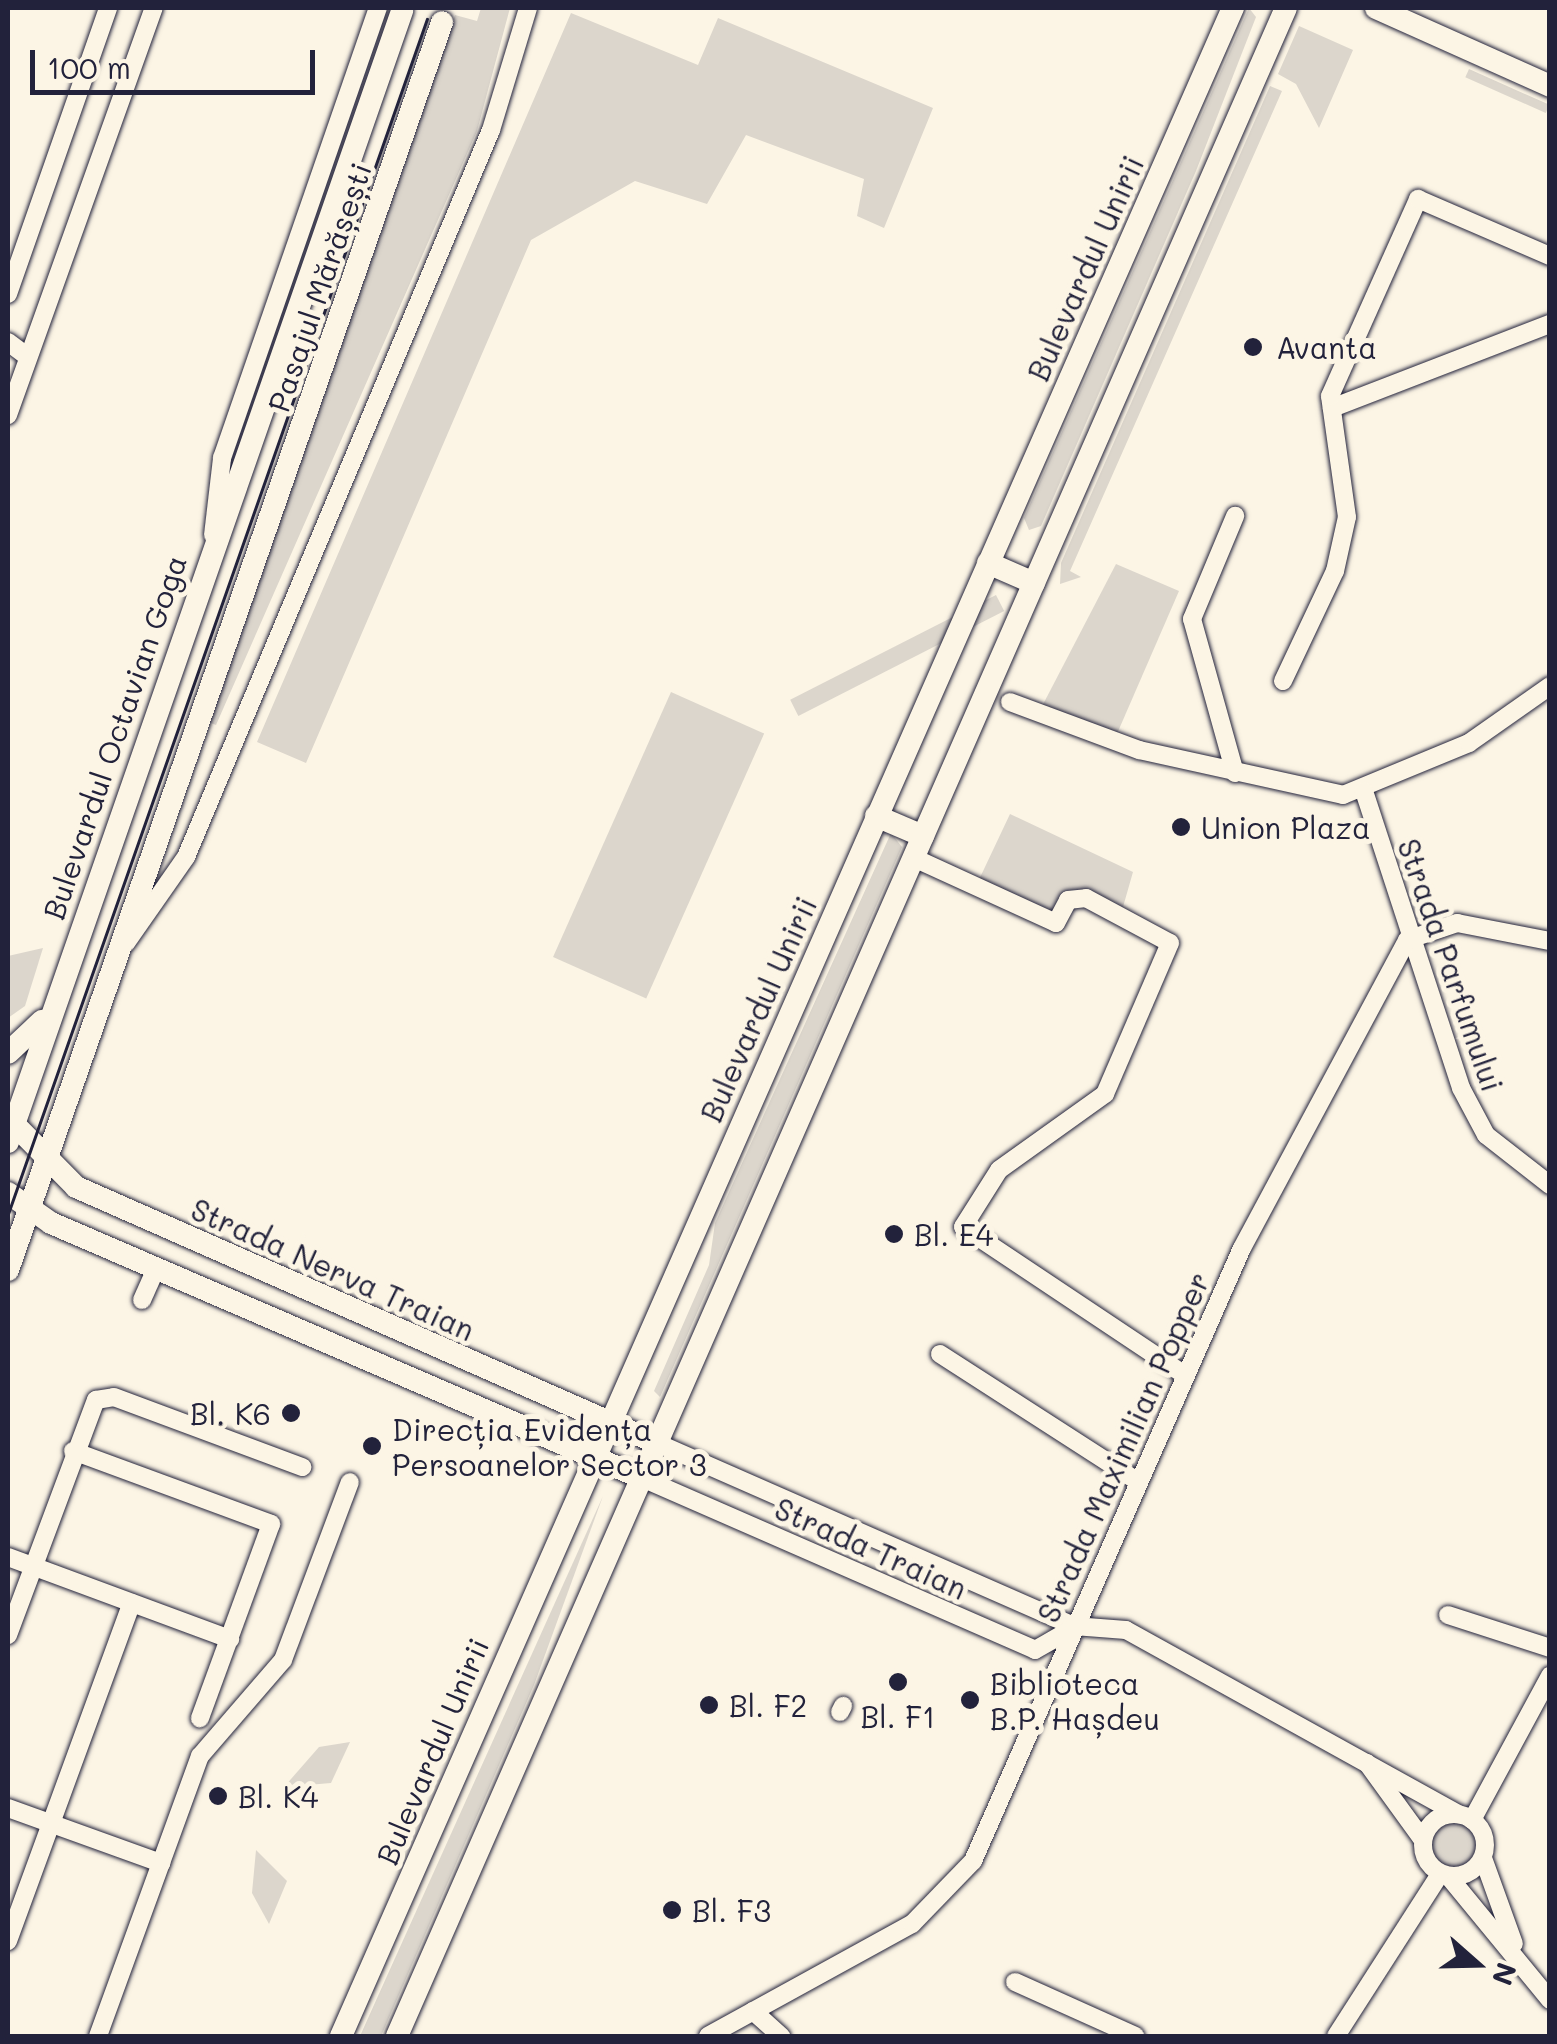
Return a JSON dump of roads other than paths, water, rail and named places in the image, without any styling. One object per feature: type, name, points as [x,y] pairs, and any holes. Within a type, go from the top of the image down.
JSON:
[{"type":"main road","name":"Bulevardul Unirii","points":[[341,2036],[1233,8]]},
{"type":"main road","points":[[397,2036],[1286,8]]},
{"type":"main road","points":[[1376,8],[1550,86]]},
{"type":"main road","name":"Pasajul Mărășești","points":[[210,558],[402,10]]},
{"type":"main road","name":"Pasajul Mărășești","points":[[117,956],[442,22]]},
{"type":"main road","name":"Bulevardul Octavian Goga","points":[[9,1128],[210,558]]},
{"type":"main road","points":[[988,563],[1034,583]]},
{"type":"main road","points":[[876,816],[923,836]]},
{"type":"main road","points":[[8,1270],[117,956]]},
{"type":"main road","points":[[8,1052],[52,1005]]},
{"type":"main road","name":"Strada Nerva Traian","points":[[9,1128],[44,1162],[137,1216],[658,1443]]},
{"type":"main road","points":[[8,1192],[27,1211],[642,1478]]},
{"type":"street","points":[[8,294],[108,8]]},
{"type":"street","points":[[8,415],[154,8]]},
{"type":"street","name":"Bulevardul Octavian Goga","points":[[210,558],[222,458],[378,8]]},
{"type":"street","points":[[117,956],[186,857],[491,130],[528,8]]},
{"type":"street","points":[[1283,681],[1335,571],[1347,517],[1332,408],[1418,199],[1550,256]]},
{"type":"street","points":[[1332,408],[1550,324]]},
{"type":"street","points":[[8,342],[28,358]]},
{"type":"street","points":[[1234,773],[1192,619],[1235,516]]},
{"type":"street","points":[[1010,702],[1113,743],[1234,773],[1364,791],[1478,738],[1550,686]]},
{"type":"street","name":"Strada Parfumului","points":[[1364,791],[1407,940],[1480,1127],[1550,1185]]},
{"type":"street","points":[[914,858],[1056,923],[1068,900],[1086,898],[1170,942],[1105,1094],[999,1170],[963,1227],[1184,1375]]},
{"type":"street","points":[[1407,940],[1456,923],[1550,941]]},
{"type":"street","name":"Strada Maximilian Popper","points":[[708,2036],[912,1924],[948,1893],[984,1840],[1137,1481],[1276,1177],[1407,940]]},
{"type":"street","points":[[142,1300],[156,1268]]},
{"type":"street","points":[[940,1354],[1137,1481]]},
{"type":"street","points":[[8,1634],[90,1405],[114,1397],[302,1467]]},
{"type":"street","name":"Strada Traian","points":[[658,1443],[1074,1626],[1115,1626],[1356,1752],[1465,1817]]},
{"type":"street","points":[[73,1451],[271,1524],[200,1718]]},
{"type":"street","name":"Strada Traian","points":[[642,1478],[1035,1650]]},
{"type":"street","points":[[98,2036],[200,1756],[282,1660],[350,1482]]},
{"type":"street","points":[[8,1558],[230,1639]]},
{"type":"street","points":[[1090,1588],[1115,1626]]},
{"type":"street","points":[[8,1941],[132,1602]]},
{"type":"street","points":[[1448,1615],[1550,1648]]},
{"type":"street","points":[[1046,1692],[1035,1650],[1074,1626]]},
{"type":"street","points":[[1423,1840],[1432,1823],[1465,1817],[1550,1676]]},
{"type":"street","name":"Strada Traian","points":[[1356,1752],[1445,1875]]},
{"type":"street","points":[[8,1808],[161,1863]]},
{"type":"street","points":[[1465,1817],[1519,1958]]},
{"type":"street","points":[[1336,2036],[1445,1875],[1483,1858]]},
{"type":"street","points":[[1445,1875],[1519,1958],[1550,2000]]},
{"type":"street","points":[[1015,1982],[1136,2036]]},
{"type":"street","points":[[753,2011],[781,2036]]},
{"type":"tram line","points":[[8,1214],[427,19]]},
{"type":"place","name":"Avanta","points":[[1253,347]]},
{"type":"place","name":"Union Plaza","points":[[1181,827]]},
{"type":"place","name":"Bl. E4","points":[[894,1234]]},
{"type":"place","name":"Bl. K6","points":[[291,1413]]},
{"type":"place","name":"Direcția Evidența Persoanelor Sector 3","points":[[372,1446]]},
{"type":"place","name":"Bl. F1","points":[[898,1682]]},
{"type":"place","name":"Biblioteca B.P. Hașdeu","points":[[970,1700]]},
{"type":"place","name":"Bl. F2","points":[[709,1705]]},
{"type":"place","name":"Bl. K4","points":[[218,1796]]},
{"type":"place","name":"Bl. F3","points":[[672,1910]]}]
